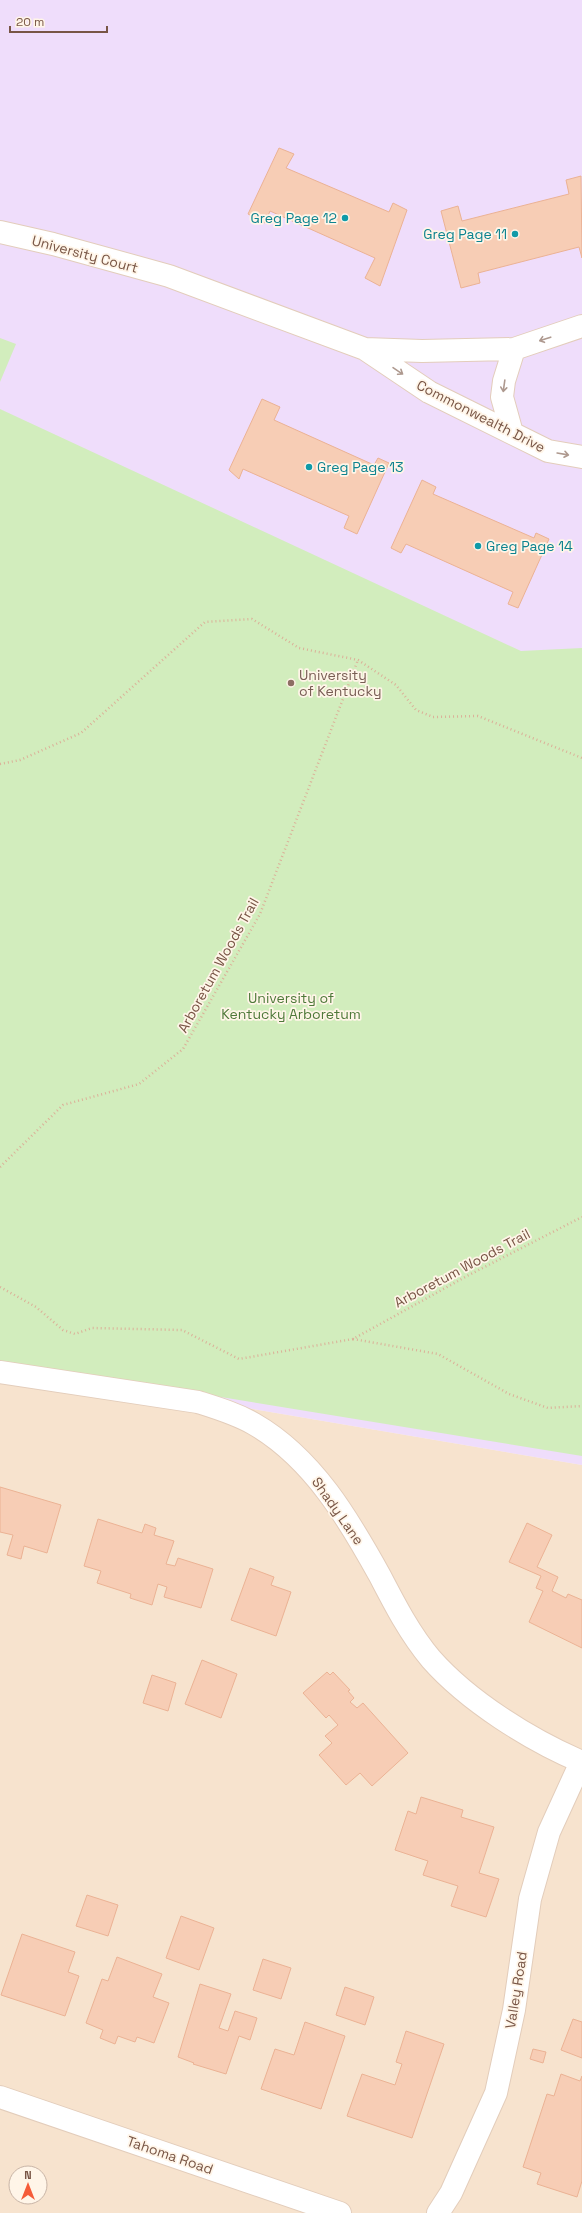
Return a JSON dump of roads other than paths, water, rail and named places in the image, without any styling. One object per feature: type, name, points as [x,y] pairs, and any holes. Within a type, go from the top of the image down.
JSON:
[{"type":"street","name":"University Court","points":[[0,232],[53,244],[169,276]]},
{"type":"street","name":"Commonwealth Drive","points":[[169,276],[365,349],[429,392],[548,451],[582,457]]},
{"type":"street","name":"Commonwealth Drive","points":[[365,349],[484,351],[514,349],[582,326]]},
{"type":"street","points":[[512,433],[502,397],[504,380],[514,349]]},
{"type":"street","name":"Shady Lane","points":[[0,1372],[198,1402],[227,1412],[254,1424],[282,1444],[307,1467],[330,1495],[362,1543],[410,1630],[430,1658],[448,1677],[494,1712],[535,1738],[581,1762]]},
{"type":"street","name":"Valley Road","points":[[438,2213],[451,2193],[496,2093],[514,2010],[530,1899],[549,1832],[581,1762]]},
{"type":"street","name":"Tahoma Road","points":[[0,2097],[340,2213]]},
{"type":"place","name":"Greg Page 12","points":[[345,218]]},
{"type":"place","name":"Greg Page 11","points":[[515,234]]},
{"type":"place","name":"Greg Page 13","points":[[309,467]]},
{"type":"place","name":"Greg Page 14","points":[[478,546]]},
{"type":"place","name":"University of Kentucky","points":[[291,683]]},
{"type":"park label","name":"University of Kentucky Arboretum","points":[[291,1006]]}]
